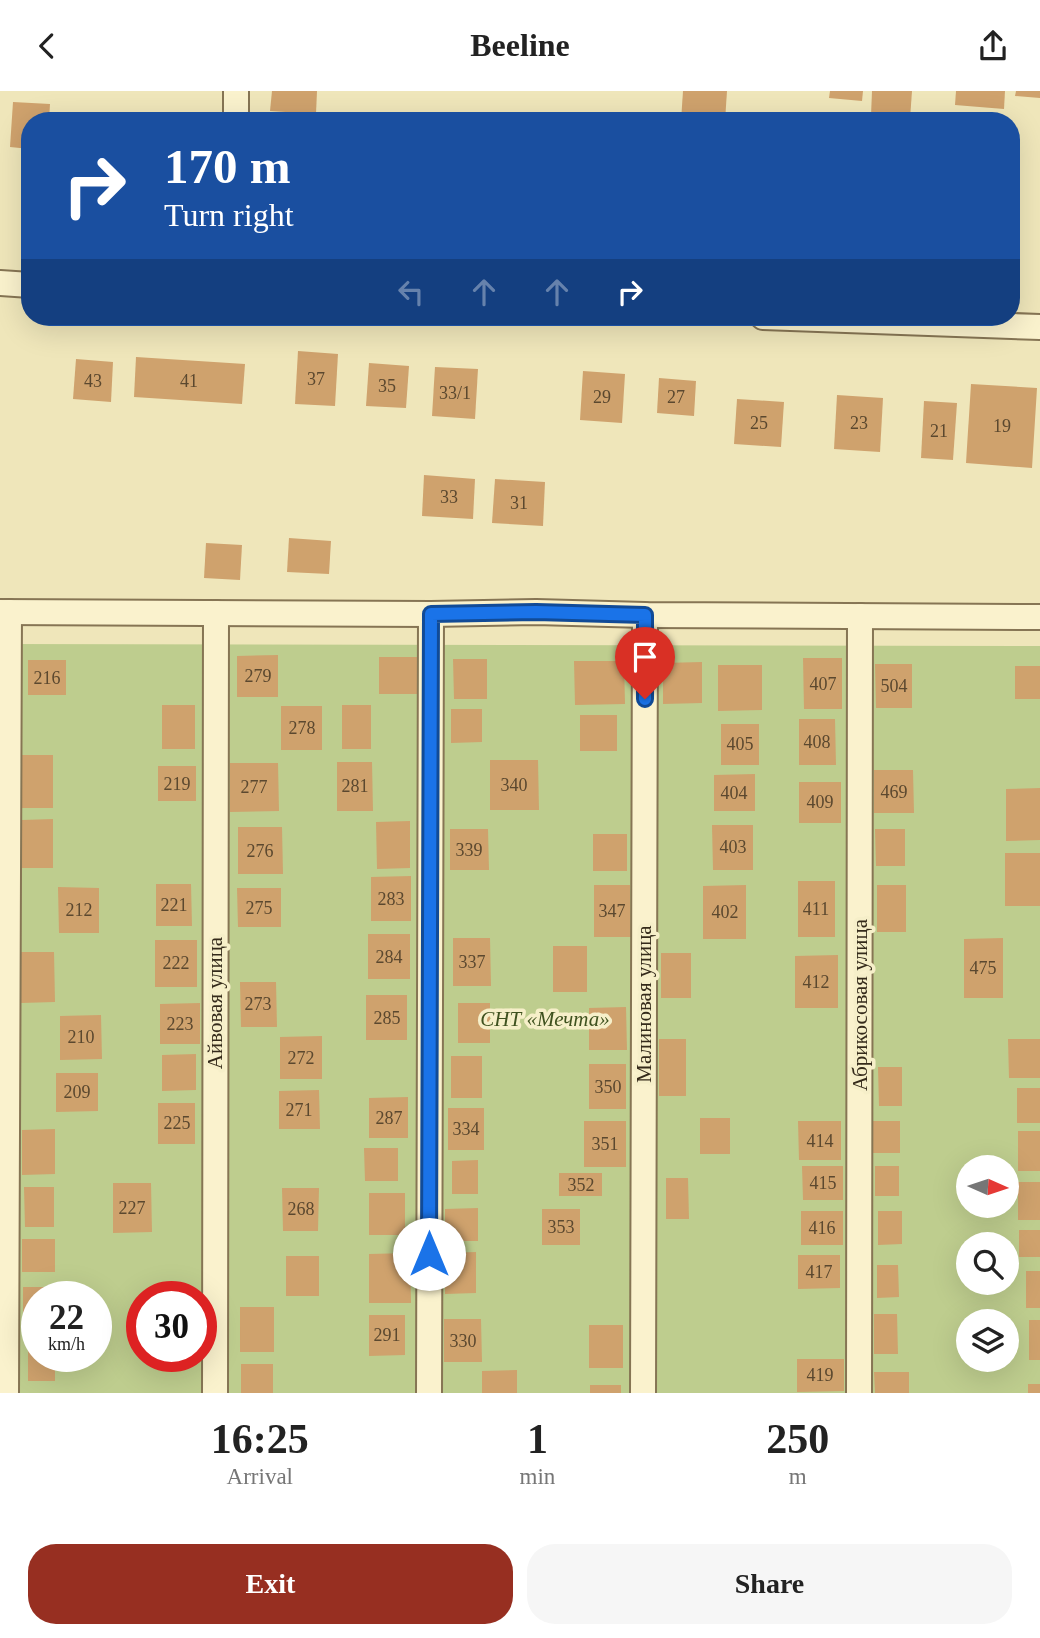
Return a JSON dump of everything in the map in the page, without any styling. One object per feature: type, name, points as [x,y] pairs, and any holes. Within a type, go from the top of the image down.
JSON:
[{"type":"street","points":[[236,91],[236,112]]},
{"type":"street","points":[[0,283],[21,284]]},
{"type":"street","points":[[1012,326],[1040,327]]},
{"type":"street","points":[[6,1393],[4,612],[536,612],[1040,617]]},
{"type":"street","name":"Айвовая улица","points":[[215,1393],[216,613]]},
{"type":"street","points":[[429,1393],[431,614]]},
{"type":"street","name":"Малиновая улица","points":[[643,1393],[645,615]]},
{"type":"street","name":"Абрикосовая улица","points":[[859,1393],[860,616]]},
{"type":"green space","name":"СНТ «Мечта»","points":[[0,644],[1040,646],[1040,1393],[0,1393]]},
{"type":"building","points":[[272,91],[317,91],[316,112],[270,111]]},
{"type":"building","points":[[683,91],[727,91],[726,112],[682,112]]},
{"type":"building","points":[[830,91],[863,91],[862,101],[829,98]]},
{"type":"building","points":[[872,91],[912,91],[910,112],[871,112]]},
{"type":"building","points":[[956,91],[1005,91],[1004,109],[955,105]]},
{"type":"building","points":[[1016,91],[1040,91],[1040,98],[1015,96]]},
{"type":"building","points":[[13,102],[50,104],[50,112],[21,112],[21,148],[10,147]]},
{"type":"building","points":[[298,351],[338,354],[335,406],[295,404]]},
{"type":"building","points":[[136,357],[245,364],[242,404],[134,397]]},
{"type":"building","points":[[76,359],[113,362],[111,402],[73,399]]},
{"type":"building","points":[[369,363],[409,366],[406,408],[366,406]]},
{"type":"building","points":[[435,367],[478,369],[475,419],[432,416]]},
{"type":"building","points":[[583,371],[625,374],[622,423],[580,420]]},
{"type":"building","points":[[659,378],[696,381],[694,416],[657,413]]},
{"type":"building","points":[[971,384],[1037,388],[1032,468],[966,463]]},
{"type":"building","points":[[837,395],[883,398],[880,452],[834,449]]},
{"type":"building","points":[[737,399],[784,402],[781,447],[734,444]]},
{"type":"building","points":[[924,401],[957,403],[953,460],[921,458]]},
{"type":"building","points":[[424,475],[475,479],[473,519],[422,516]]},
{"type":"building","points":[[495,479],[545,482],[543,526],[492,523]]},
{"type":"building","points":[[289,538],[331,541],[329,574],[287,572]]},
{"type":"building","points":[[206,543],[242,545],[240,580],[204,578]]},
{"type":"building","points":[[278,655],[278,697],[237,697],[237,656]]},
{"type":"building","points":[[379,657],[417,657],[417,694],[379,694]]},
{"type":"building","points":[[803,658],[842,658],[842,709],[804,709]]},
{"type":"building","points":[[453,659],[487,659],[487,699],[454,699]]},
{"type":"building","points":[[28,660],[66,660],[66,695],[28,695]]},
{"type":"building","points":[[574,661],[624,661],[625,704],[575,705]]},
{"type":"building","points":[[702,662],[702,703],[663,704],[663,663]]},
{"type":"building","points":[[875,664],[912,664],[912,708],[876,708]]},
{"type":"building","points":[[718,665],[762,665],[762,710],[718,711]]},
{"type":"building","points":[[1015,666],[1040,666],[1040,699],[1015,699]]},
{"type":"building","points":[[162,705],[195,705],[195,749],[162,749]]},
{"type":"building","points":[[342,705],[371,705],[371,749],[342,749]]},
{"type":"building","points":[[281,706],[322,706],[322,750],[281,750]]},
{"type":"building","points":[[451,709],[482,709],[482,742],[451,743]]},
{"type":"building","points":[[580,715],[617,715],[617,751],[580,751]]},
{"type":"building","points":[[799,719],[835,719],[836,765],[799,765]]},
{"type":"building","points":[[721,724],[759,724],[759,765],[721,765]]},
{"type":"building","points":[[20,755],[53,755],[53,808],[20,808]]},
{"type":"building","points":[[490,760],[538,760],[539,810],[490,810]]},
{"type":"building","points":[[337,762],[372,762],[373,811],[337,811]]},
{"type":"building","points":[[230,763],[278,763],[279,811],[230,812]]},
{"type":"building","points":[[158,766],[196,766],[196,801],[158,801]]},
{"type":"building","points":[[874,770],[913,770],[914,813],[874,813]]},
{"type":"building","points":[[755,774],[755,811],[714,811],[714,775]]},
{"type":"building","points":[[799,782],[841,782],[841,823],[799,823]]},
{"type":"building","points":[[1040,788],[1040,840],[1006,841],[1006,789]]},
{"type":"building","points":[[53,819],[53,868],[22,868],[22,820]]},
{"type":"building","points":[[410,821],[410,868],[377,869],[376,822]]},
{"type":"building","points":[[712,825],[753,825],[753,870],[713,870]]},
{"type":"building","points":[[238,827],[282,827],[283,874],[238,874]]},
{"type":"building","points":[[450,829],[488,829],[489,870],[450,870]]},
{"type":"building","points":[[875,829],[905,829],[905,866],[876,866]]},
{"type":"building","points":[[593,834],[627,834],[627,871],[593,871]]},
{"type":"building","points":[[1005,853],[1040,853],[1040,906],[1005,906]]},
{"type":"building","points":[[411,876],[411,921],[371,921],[371,877]]},
{"type":"building","points":[[798,881],[835,881],[835,937],[798,937]]},
{"type":"building","points":[[156,884],[191,884],[192,926],[156,926]]},
{"type":"building","points":[[594,885],[630,885],[631,937],[594,937]]},
{"type":"building","points":[[746,885],[746,939],[703,939],[703,886]]},
{"type":"building","points":[[877,885],[906,885],[906,932],[877,932]]},
{"type":"building","points":[[58,887],[99,888],[99,933],[59,933]]},
{"type":"building","points":[[237,888],[281,888],[281,927],[238,927]]},
{"type":"building","points":[[368,934],[410,934],[410,979],[368,979]]},
{"type":"building","points":[[453,938],[490,938],[491,986],[453,986]]},
{"type":"building","points":[[1003,938],[1003,998],[964,998],[964,939]]},
{"type":"building","points":[[155,940],[197,940],[197,987],[155,987]]},
{"type":"building","points":[[553,946],[587,946],[587,992],[553,992]]},
{"type":"building","points":[[21,952],[54,952],[55,1002],[21,1003]]},
{"type":"building","points":[[661,953],[691,953],[691,998],[661,998]]},
{"type":"building","points":[[838,955],[838,1008],[795,1008],[795,956]]},
{"type":"building","points":[[240,982],[276,982],[277,1027],[241,1027]]},
{"type":"building","points":[[366,995],[407,995],[407,1040],[366,1040]]},
{"type":"building","points":[[200,1003],[200,1044],[160,1044],[160,1004]]},
{"type":"building","points":[[458,1003],[490,1003],[490,1043],[458,1043]]},
{"type":"building","points":[[626,1007],[627,1050],[589,1050],[589,1008]]},
{"type":"building","points":[[101,1015],[102,1059],[60,1060],[60,1016]]},
{"type":"building","points":[[322,1036],[322,1079],[280,1079],[280,1037]]},
{"type":"building","points":[[659,1039],[686,1039],[686,1096],[659,1096]]},
{"type":"building","points":[[1008,1039],[1040,1039],[1040,1078],[1009,1078]]},
{"type":"building","points":[[196,1054],[196,1090],[162,1091],[162,1055]]},
{"type":"building","points":[[451,1056],[482,1056],[482,1098],[451,1098]]},
{"type":"building","points":[[589,1064],[626,1064],[626,1109],[589,1109]]},
{"type":"building","points":[[878,1067],[902,1067],[902,1106],[879,1106]]},
{"type":"building","points":[[56,1073],[98,1073],[98,1111],[56,1112]]},
{"type":"building","points":[[1017,1088],[1040,1088],[1040,1123],[1017,1123]]},
{"type":"building","points":[[319,1090],[320,1129],[279,1129],[279,1091]]},
{"type":"building","points":[[408,1097],[408,1138],[369,1138],[369,1098]]},
{"type":"building","points":[[158,1103],[195,1103],[195,1144],[158,1144]]},
{"type":"building","points":[[448,1108],[484,1108],[484,1150],[448,1150]]},
{"type":"building","points":[[700,1118],[730,1118],[730,1154],[700,1154]]},
{"type":"building","points":[[584,1121],[626,1121],[626,1167],[584,1167]]},
{"type":"building","points":[[798,1121],[841,1121],[841,1160],[799,1160]]},
{"type":"building","points":[[873,1121],[900,1121],[900,1153],[873,1153]]},
{"type":"building","points":[[55,1129],[55,1174],[22,1175],[22,1130]]},
{"type":"building","points":[[1018,1131],[1040,1131],[1040,1171],[1019,1171]]},
{"type":"building","points":[[364,1148],[398,1148],[398,1181],[365,1181]]},
{"type":"building","points":[[478,1160],[478,1194],[452,1194],[452,1161]]},
{"type":"building","points":[[802,1166],[843,1166],[843,1200],[803,1200]]},
{"type":"building","points":[[875,1166],[899,1166],[899,1196],[875,1196]]},
{"type":"building","points":[[559,1173],[602,1173],[602,1196],[559,1196]]},
{"type":"building","points":[[666,1178],[688,1178],[689,1219],[666,1219]]},
{"type":"building","points":[[1019,1182],[1040,1182],[1040,1220],[1018,1220]]},
{"type":"building","points":[[113,1183],[151,1183],[152,1232],[113,1233]]},
{"type":"building","points":[[24,1187],[54,1187],[54,1227],[25,1227]]},
{"type":"building","points":[[282,1188],[319,1188],[318,1231],[283,1231]]},
{"type":"building","points":[[369,1193],[405,1193],[405,1235],[369,1235]]},
{"type":"building","points":[[478,1208],[478,1241],[445,1241],[445,1209]]},
{"type":"building","points":[[542,1209],[580,1209],[580,1245],[542,1245]]},
{"type":"building","points":[[801,1211],[843,1211],[843,1245],[801,1245]]},
{"type":"building","points":[[878,1211],[902,1211],[902,1244],[878,1245]]},
{"type":"building","points":[[1040,1230],[1040,1257],[1019,1257],[1019,1232]]},
{"type":"building","points":[[22,1239],[55,1239],[55,1272],[22,1272]]},
{"type":"building","points":[[476,1252],[476,1293],[445,1294],[445,1253]]},
{"type":"building","points":[[410,1253],[411,1303],[369,1303],[369,1254]]},
{"type":"building","points":[[798,1255],[840,1255],[840,1288],[798,1289]]},
{"type":"building","points":[[286,1256],[319,1256],[319,1296],[286,1296]]},
{"type":"building","points":[[877,1265],[898,1265],[899,1297],[877,1298]]},
{"type":"building","points":[[1026,1271],[1040,1271],[1040,1308],[1026,1308]]},
{"type":"building","points":[[240,1307],[274,1307],[274,1352],[240,1352]]},
{"type":"building","points":[[874,1314],[897,1314],[898,1354],[874,1354]]},
{"type":"building","points":[[369,1315],[405,1315],[405,1355],[369,1356]]},
{"type":"building","points":[[444,1319],[481,1319],[482,1362],[444,1362]]},
{"type":"building","points":[[1029,1320],[1040,1320],[1040,1360],[1029,1360]]},
{"type":"building","points":[[589,1325],[623,1325],[623,1368],[589,1368]]},
{"type":"building","points":[[797,1359],[844,1359],[844,1391],[797,1392]]},
{"type":"building","points":[[241,1364],[273,1364],[273,1393],[241,1393]]},
{"type":"building","points":[[517,1370],[517,1393],[482,1393],[482,1371]]},
{"type":"building","points":[[28,1372],[55,1372],[55,1381],[28,1381]]},
{"type":"building","points":[[874,1372],[909,1372],[909,1393],[875,1393]]},
{"type":"building","points":[[1028,1384],[1040,1384],[1040,1393],[1028,1393]]},
{"type":"building","points":[[590,1385],[621,1385],[621,1393],[590,1393]]},
{"type":"route","points":[[429,1254],[431,614],[536,612],[645,615],[645,699]]}]
